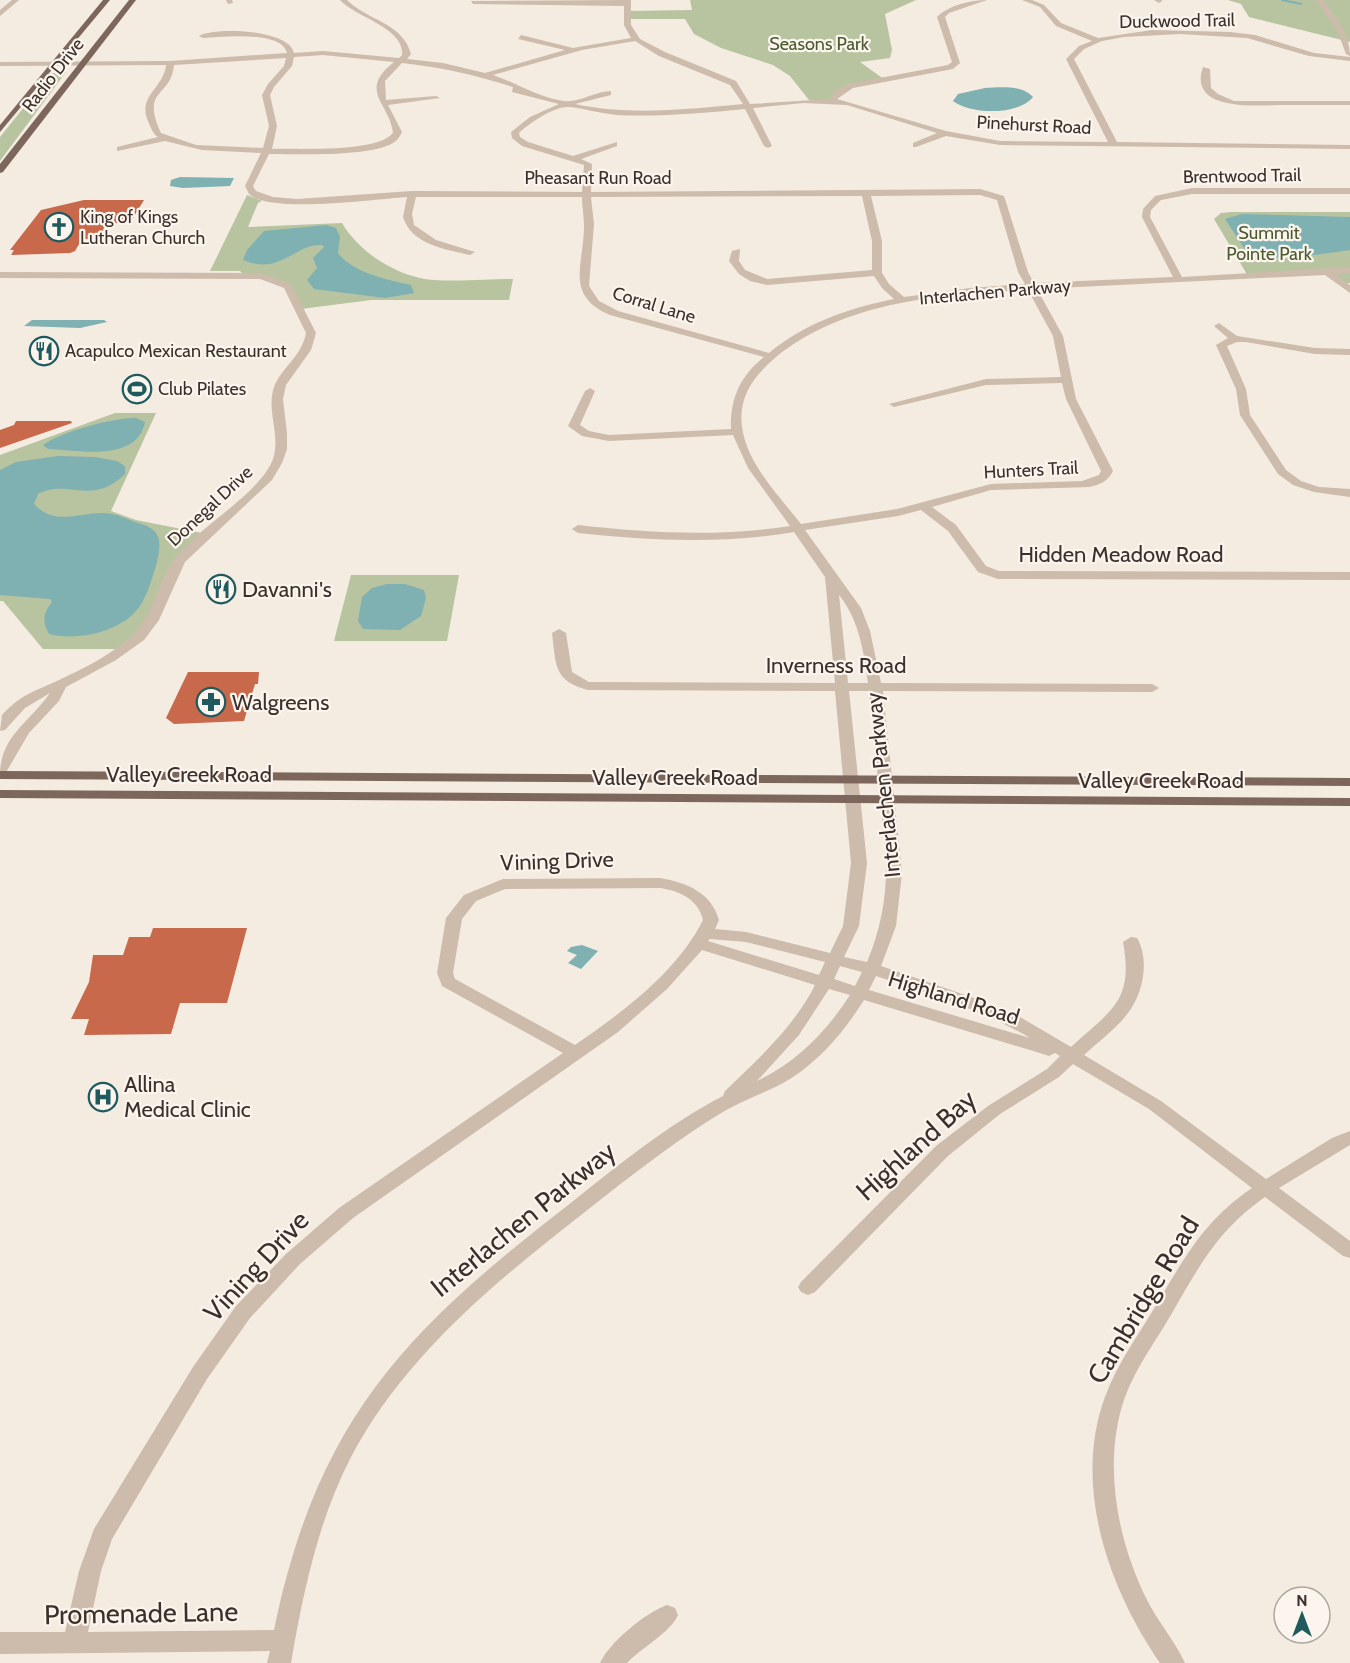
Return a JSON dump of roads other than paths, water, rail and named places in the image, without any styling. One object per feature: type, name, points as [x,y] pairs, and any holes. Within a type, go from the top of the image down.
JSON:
[{"type":"main road","name":"Radio Drive","points":[[0,130],[107,0]]},
{"type":"main road","name":"Radio Drive","points":[[0,170],[133,0]]},
{"type":"main road","name":"Valley Creek Road","points":[[0,773],[852,781],[1350,782]]},
{"type":"main road","name":"Valley Creek Road","points":[[0,794],[1350,802]]},
{"type":"street","points":[[0,14],[16,0]]},
{"type":"street","points":[[170,63],[168,77],[152,93],[148,105],[155,128],[166,138],[203,148],[359,148],[389,142],[398,132],[383,103],[381,81],[407,54],[400,37],[350,7],[343,0]]},
{"type":"street","points":[[473,2],[534,0],[628,2],[628,26],[636,39],[658,51],[733,83],[768,146]]},
{"type":"street","points":[[832,101],[838,93],[851,86],[950,67],[956,63],[941,17],[947,12],[984,0]]},
{"type":"street","points":[[1025,0],[1042,6],[1051,21],[1060,27],[1097,40]]},
{"type":"street","points":[[1318,0],[1341,30],[1350,56]]},
{"type":"street","name":"Duckwood Trail","points":[[1114,145],[1070,59],[1075,50],[1097,40],[1137,34],[1222,34],[1258,38],[1319,56],[1350,56]]},
{"type":"street","points":[[203,36],[280,38],[291,46],[292,54],[288,66],[267,92],[266,98],[273,126],[267,149]]},
{"type":"street","points":[[521,37],[573,50]]},
{"type":"street","points":[[486,75],[573,50],[636,39]]},
{"type":"street","name":"Pinehurst Road","points":[[0,64],[146,67],[170,63],[314,54],[451,67],[486,75],[510,84],[509,87],[566,105],[619,113],[694,111],[804,100],[832,101],[848,103],[945,133],[1019,144],[1350,147]]},
{"type":"street","name":"Pinehurst Road","points":[[0,69],[52,66]]},
{"type":"street","points":[[1206,69],[1203,80],[1207,91],[1216,98],[1234,103],[1350,103]]},
{"type":"street","points":[[608,93],[566,105],[519,127],[515,132],[516,138],[534,147],[576,158],[614,144]]},
{"type":"street","points":[[383,103],[436,98]]},
{"type":"street","points":[[916,145],[945,133]]},
{"type":"street","points":[[120,149],[166,138]]},
{"type":"street","name":"Pheasant Run Road","points":[[267,149],[249,190],[262,198],[297,202],[412,194],[779,195],[985,192],[996,194]]},
{"type":"street","name":"Corral Lane","points":[[576,158],[589,166],[586,194],[589,224],[584,286],[593,302],[614,313],[770,356]]},
{"type":"street","name":"Brentwood Trail","points":[[1179,279],[1146,217],[1147,209],[1158,198],[1192,191],[1350,190]]},
{"type":"street","points":[[866,193],[877,241],[877,273],[885,286],[902,301]]},
{"type":"street","points":[[412,194],[407,217],[411,226],[439,246],[470,252]]},
{"type":"street","name":"Hunters Trail","points":[[578,529],[641,536],[720,537],[798,529],[877,516],[991,487],[1096,483],[1105,477],[1107,471],[1071,399],[1058,336],[1023,272],[1001,198],[996,194]]},
{"type":"street","points":[[1144,195],[1158,198]]},
{"type":"street","points":[[737,251],[734,261],[736,267],[744,273],[768,282],[792,284],[840,275],[877,273]]},
{"type":"street","name":"Interlachen Parkway","points":[[279,1663],[304,1551],[344,1450],[404,1366],[474,1290],[652,1150],[720,1105],[785,1074],[813,1053],[835,1029],[859,993],[888,931],[894,864],[874,687],[865,638],[857,612],[846,593],[831,577],[816,552],[747,459],[737,432],[737,405],[740,392],[753,371],[786,343],[826,323],[902,301],[957,292],[1350,270]]},
{"type":"street","points":[[1328,272],[1350,290]]},
{"type":"street","name":"Donegal Drive","points":[[0,274],[243,274],[268,277],[288,286],[311,333],[308,346],[283,378],[278,391],[282,446],[278,463],[268,478],[180,560],[170,575],[159,610],[144,632],[123,650],[60,686],[34,694],[14,710],[0,726]]},
{"type":"street","points":[[1219,326],[1235,339]]},
{"type":"street","points":[[1350,352],[1315,351],[1259,340],[1235,339],[1221,345],[1241,389],[1245,415],[1292,485],[1350,494]]},
{"type":"street","points":[[894,404],[986,382],[1067,380]]},
{"type":"street","points":[[590,391],[574,426],[586,434],[609,438],[737,432]]},
{"type":"street","name":"Hidden Meadow Road","points":[[922,505],[952,528],[982,569],[998,575],[1350,576]]},
{"type":"street","name":"Interlachen Parkway","points":[[720,1105],[768,1060],[793,1031],[817,997],[851,926],[859,863],[831,577]]},
{"type":"street","name":"Inverness Road","points":[[559,633],[566,676],[572,682],[588,686],[1152,688]]},
{"type":"street","name":"Donegal Drive","points":[[0,773],[20,736],[37,714],[55,699],[60,686]]},
{"type":"street","name":"Vining Drive","points":[[74,1642],[90,1570],[102,1536],[200,1373],[243,1312],[293,1259],[346,1213],[576,1053],[636,1009],[702,939],[711,920],[708,909],[691,891],[660,884],[503,884],[470,898],[454,918],[445,973],[448,982],[576,1053]]},
{"type":"street","points":[[702,939],[747,937],[834,960]]},
{"type":"street","points":[[702,939],[824,982]]},
{"type":"street","name":"Highland Bay","points":[[808,1287],[942,1151],[968,1129],[1053,1073],[1122,1010],[1132,990],[1136,968],[1131,942]]},
{"type":"street","name":"Highland Road","points":[[834,960],[872,969],[968,1002],[1014,1021],[1155,1105],[1350,1251]]},
{"type":"street","name":"Highland Road","points":[[824,982],[1072,1057]]},
{"type":"street","name":"Cambridge Road","points":[[1173,1663],[1161,1648],[1139,1606],[1118,1557],[1107,1509],[1104,1472],[1106,1431],[1115,1398],[1131,1364],[1202,1245],[1219,1224],[1266,1188],[1350,1137]]},
{"type":"street","points":[[612,1663],[631,1642],[667,1615]]},
{"type":"street","name":"Promenade Lane","points":[[0,1643],[283,1640]]},
{"type":"water","points":[[1004,87],[1023,90],[1033,97],[1017,107],[994,111],[971,109],[953,101],[958,94],[985,88]]},
{"type":"water","points":[[180,177],[234,178],[230,186],[183,188],[170,186],[171,180]]},
{"type":"water","points":[[1242,214],[1350,217],[1350,250],[1285,257],[1248,254],[1225,219]]},
{"type":"water","points":[[326,225],[336,228],[340,237],[338,253],[344,260],[372,275],[411,285],[414,293],[385,298],[314,289],[307,280],[317,268],[313,258],[324,247],[322,245],[312,246],[278,262],[268,264],[256,264],[243,260],[247,250],[264,231]]},
{"type":"water","points":[[32,320],[104,320],[107,322],[80,328],[24,326]]},
{"type":"water","points":[[136,418],[145,422],[140,435],[131,444],[119,449],[90,452],[48,449],[43,445],[88,426]]},
{"type":"water","points":[[58,456],[95,457],[117,461],[125,466],[125,474],[113,484],[102,489],[91,491],[60,489],[38,494],[34,504],[42,511],[58,517],[103,513],[116,515],[152,529],[159,542],[156,566],[148,590],[139,607],[127,619],[95,634],[59,636],[49,634],[44,617],[52,602],[50,599],[0,595],[0,470],[16,462]]},
{"type":"water","points":[[387,584],[405,584],[424,590],[426,598],[421,616],[400,630],[363,629],[358,621],[362,597],[372,588]]},
{"type":"water","points":[[582,945],[598,951],[581,969],[568,963],[577,955],[567,951],[571,947]]},
{"type":"waterway","points":[[1282,0],[1301,4]]},
{"type":"place","name":"King of Kings Lutheran Church","points":[[59,227]]},
{"type":"place","name":"Acapulco Mexican Restaurant","points":[[44,351]]},
{"type":"place","name":"Club Pilates","points":[[137,389]]},
{"type":"place","name":"Davanni's","points":[[221,589]]},
{"type":"place","name":"Walgreens","points":[[211,702]]},
{"type":"place","name":"Allina Medical Clinic","points":[[103,1097]]},
{"type":"park label","name":"Seasons Park","points":[[819,44]]},
{"type":"park label","name":"Summit Pointe Park","points":[[1269,243]]}]
